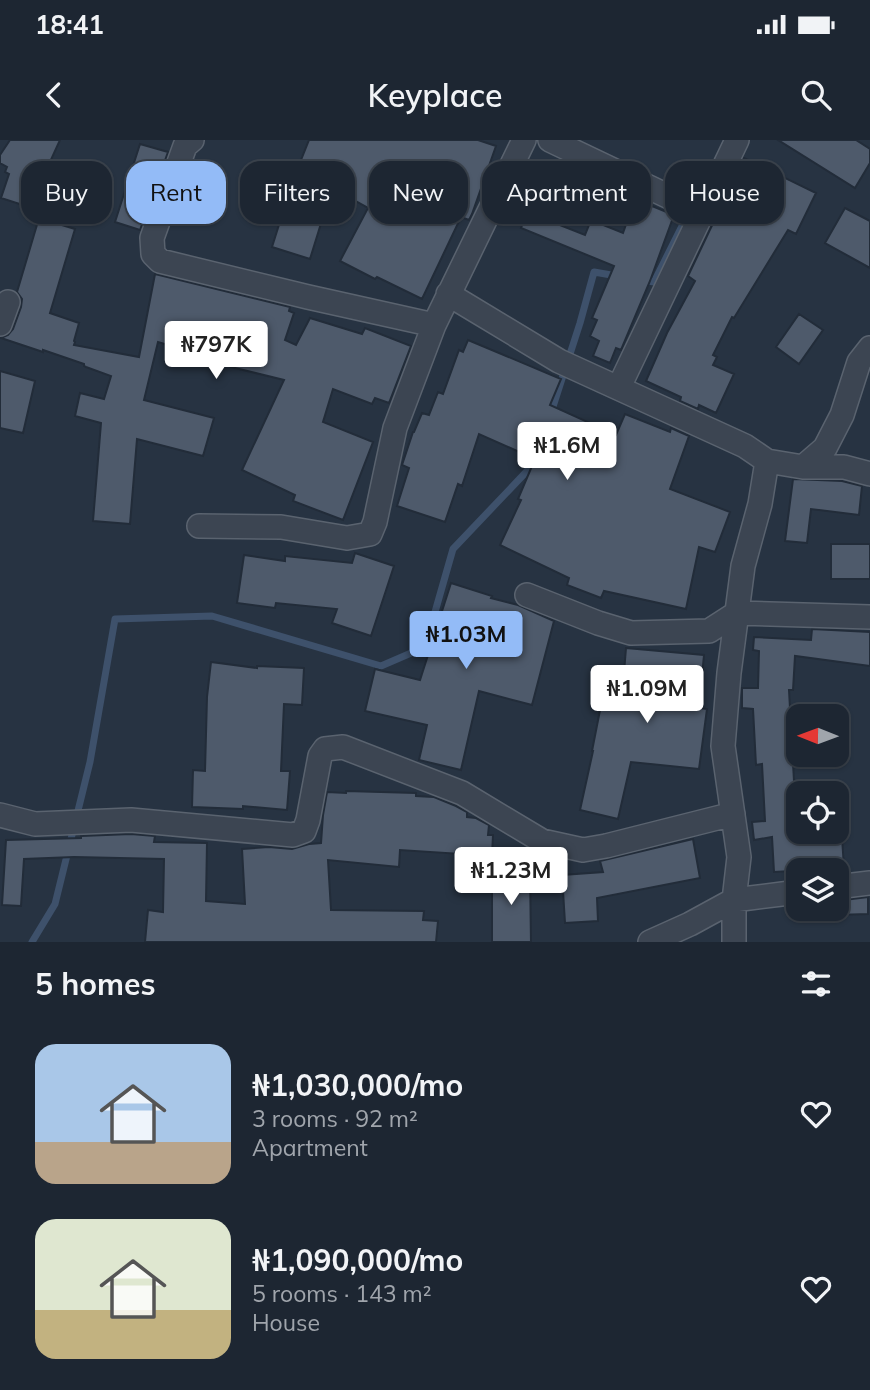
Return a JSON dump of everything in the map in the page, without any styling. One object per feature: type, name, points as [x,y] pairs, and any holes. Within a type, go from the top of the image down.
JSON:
[{"type":"street","points":[[192,140],[185,146],[152,239],[153,254],[160,261],[434,325]]},
{"type":"street","points":[[199,526],[281,527],[347,538],[370,534],[375,522],[395,428],[434,325],[524,140]]},
{"type":"street","points":[[550,140],[665,195]]},
{"type":"street","points":[[727,161],[737,140]]},
{"type":"street","points":[[619,387],[698,224]]},
{"type":"street","points":[[448,294],[559,361],[745,446],[766,461],[803,467],[844,467],[870,474]]},
{"type":"street","points":[[0,324],[8,302]]},
{"type":"street","points":[[803,467],[825,448],[842,415],[859,362],[870,348]]},
{"type":"street","points":[[734,942],[734,900],[739,858],[723,746],[743,566],[760,504],[766,461]]},
{"type":"street","points":[[527,595],[631,633],[709,631],[737,613],[870,617]]},
{"type":"street","points":[[0,815],[35,824],[131,820],[293,835],[304,831],[308,820],[320,756],[325,749],[343,747],[462,793],[542,841],[583,850],[733,814]]},
{"type":"street","points":[[849,885],[870,883]]},
{"type":"street","points":[[650,942],[734,900],[786,894]]},
{"type":"building","points":[[10,140],[60,140],[50,161],[21,161],[21,204],[1,198],[9,174],[5,172],[7,167],[0,163],[0,155]]},
{"type":"building","points":[[309,140],[478,140],[496,146],[491,161],[482,161],[482,186],[469,220],[468,161],[369,161],[369,224],[458,224],[422,299],[340,261],[368,208],[355,201],[355,161],[301,161]]},
{"type":"building","points":[[778,140],[856,140],[870,149],[870,163],[855,188]]},
{"type":"building","points":[[140,144],[168,152],[165,161],[135,161]]},
{"type":"building","points":[[784,177],[816,193],[796,234],[788,230],[734,318],[732,317],[713,355],[717,357],[713,365],[734,374],[716,413],[699,405],[698,409],[680,401],[681,397],[646,381],[667,333],[695,281],[688,276],[713,224],[784,224]]},
{"type":"building","points":[[126,188],[126,224],[142,224],[140,230],[115,222]]},
{"type":"building","points":[[651,206],[665,211],[665,224],[671,224],[621,350],[616,348],[610,363],[593,356],[599,341],[590,336],[597,320],[592,318],[614,266],[521,228],[522,224],[557,224],[585,235],[589,224],[601,224],[623,233],[626,224],[651,224]]},
{"type":"building","points":[[845,208],[870,221],[870,268],[825,243]]},
{"type":"building","points":[[37,224],[59,224],[75,229],[50,313],[79,323],[74,345],[139,357],[155,274],[290,307],[289,311],[294,313],[285,340],[296,345],[310,318],[362,334],[365,328],[411,346],[389,403],[375,398],[372,404],[333,389],[323,422],[373,442],[343,520],[293,501],[295,495],[242,470],[284,380],[231,367],[232,364],[158,342],[144,400],[214,418],[203,456],[137,439],[130,524],[93,521],[101,423],[75,416],[80,393],[104,399],[111,376],[84,364],[1,338],[13,329],[21,307],[22,299],[17,292]]},
{"type":"building","points":[[279,224],[321,224],[310,259],[272,247]]},
{"type":"building","points":[[799,314],[823,330],[799,364],[776,347]]},
{"type":"building","points":[[468,340],[561,379],[550,405],[616,435],[625,414],[670,432],[671,428],[689,436],[670,489],[730,512],[715,552],[699,547],[686,609],[604,591],[601,598],[567,585],[569,578],[500,545],[521,500],[518,499],[535,459],[479,434],[462,486],[458,484],[445,522],[397,506],[409,468],[402,465],[413,432],[422,413],[429,415],[438,392],[443,394],[459,350],[463,352]]},
{"type":"building","points":[[0,371],[35,381],[23,433],[0,428]]},
{"type":"building","points":[[793,479],[842,481],[862,486],[859,515],[811,509],[807,543],[785,541]]},
{"type":"building","points":[[831,544],[870,544],[870,579],[831,579]]},
{"type":"building","points":[[355,553],[394,566],[371,636],[332,623],[337,609],[276,603],[275,608],[237,603],[244,555],[285,561],[285,556],[352,563]]},
{"type":"building","points":[[451,583],[518,605],[554,621],[532,705],[479,691],[461,770],[419,760],[427,725],[365,711],[375,669],[420,680]]},
{"type":"building","points":[[812,629],[870,632],[870,666],[795,656],[793,690],[789,690],[790,704],[786,704],[786,767],[793,767],[794,781],[786,781],[786,844],[842,844],[843,858],[786,858],[786,871],[774,872],[772,837],[754,840],[752,822],[765,821],[762,764],[756,765],[753,709],[742,708],[742,688],[758,688],[759,651],[753,650],[754,637],[811,640]]},
{"type":"building","points":[[626,648],[704,655],[699,708],[707,709],[699,769],[631,762],[618,819],[580,810],[601,705],[621,709]]},
{"type":"building","points":[[211,662],[257,668],[304,668],[302,705],[284,704],[281,771],[290,771],[287,810],[243,806],[243,809],[192,807],[193,770],[205,771]]},
{"type":"building","points":[[327,792],[416,793],[416,796],[434,797],[467,812],[467,817],[476,818],[489,825],[488,835],[493,835],[492,856],[400,850],[399,867],[328,860],[331,910],[424,911],[423,920],[438,921],[436,942],[145,942],[148,910],[163,912],[164,859],[24,859],[21,906],[2,905],[6,840],[131,834],[155,836],[154,842],[207,843],[206,901],[245,904],[242,849],[292,849],[321,843]]},
{"type":"building","points":[[693,839],[700,878],[597,898],[598,921],[565,923],[562,875],[603,872],[600,861]]},
{"type":"building","points":[[530,872],[531,942],[492,942],[492,873]]},
{"type":"building","points":[[868,897],[868,914],[849,915],[849,899]]},
{"type":"waterway","points":[[642,280],[654,282],[683,224]]},
{"type":"waterway","points":[[550,416],[594,272],[617,276]]},
{"type":"waterway","points":[[32,942],[55,904],[90,762],[115,619],[212,616],[381,666],[425,647],[453,549],[528,470],[536,449]]}]
